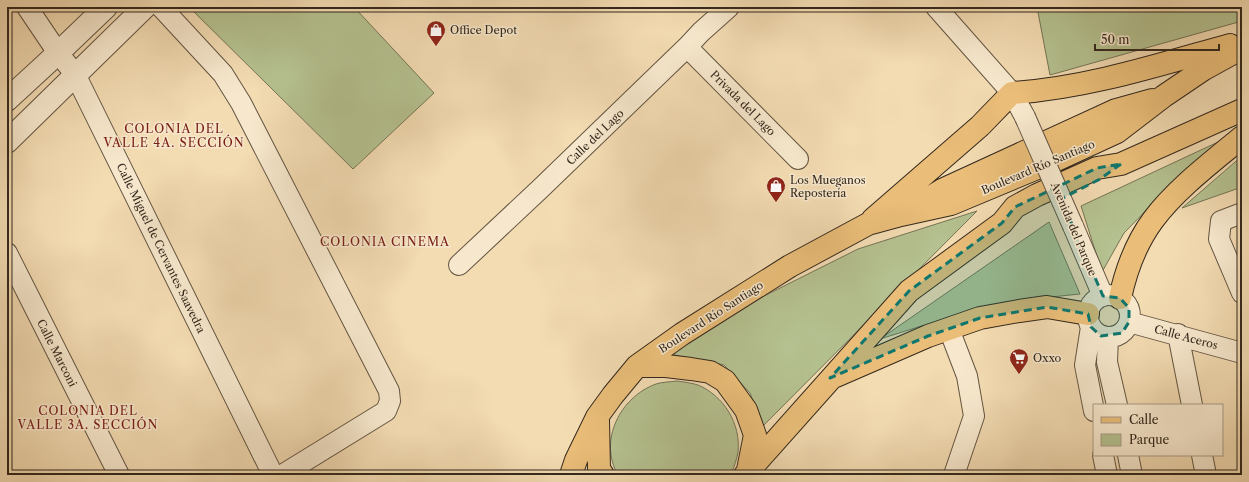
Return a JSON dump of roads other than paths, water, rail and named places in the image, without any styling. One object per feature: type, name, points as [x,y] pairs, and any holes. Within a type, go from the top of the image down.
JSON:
[{"type":"main road","points":[[868,224],[980,126],[1012,93],[1042,91],[1096,82],[1242,42]]},
{"type":"main road","name":"Boulevard Río Santiago","points":[[571,475],[576,460],[597,417],[613,395],[637,366],[682,334],[790,266],[868,224],[901,215],[942,190],[1116,110],[1164,96],[1204,69],[1242,48]]},
{"type":"main road","points":[[747,473],[908,291],[1002,223],[1015,207],[1037,195],[1097,168],[1121,164],[1242,110]]},
{"type":"main road","points":[[1111,297],[1125,276],[1133,255],[1153,220],[1176,194],[1242,136]]},
{"type":"main road","points":[[830,378],[928,336],[980,318],[1047,308],[1089,320]]},
{"type":"main road","points":[[637,366],[666,366],[710,372],[724,381],[746,410],[754,435],[747,473]]},
{"type":"main road","points":[[597,417],[599,469],[603,475]]},
{"type":"street","name":"Calle Miguel de Cervantes Saavedra","points":[[26,7],[58,53],[75,74],[273,475]]},
{"type":"street","points":[[7,100],[106,7]]},
{"type":"street","points":[[7,142],[145,7]]},
{"type":"street","points":[[161,7],[223,74],[241,103],[389,391],[390,401],[386,411],[282,475]]},
{"type":"street","name":"Calle del Lago","points":[[459,265],[540,189],[728,7]]},
{"type":"street","name":"Avenida del Parque","points":[[936,7],[1012,93],[1025,117],[1073,226],[1111,297]]},
{"type":"street","name":"Privada del Lago","points":[[687,48],[798,159]]},
{"type":"street","points":[[1242,213],[1222,222],[1219,239],[1242,293]]},
{"type":"street","name":"Calle Marconi","points":[[7,253],[119,475]]},
{"type":"street","points":[[1089,320],[1095,332],[1101,336],[1115,336],[1122,333],[1126,328],[1129,322],[1129,308],[1125,302],[1111,297],[1093,303],[1089,320],[1085,365],[1093,406]]},
{"type":"street","name":"Calle Aceros","points":[[1129,322],[1242,352]]},
{"type":"street","points":[[949,329],[967,376],[974,416],[954,475]]},
{"type":"street","points":[[1178,334],[1192,404]]},
{"type":"street","points":[[1108,337],[1107,362],[1117,404]]},
{"type":"street","points":[[1103,456],[1107,475]]},
{"type":"street","points":[[1128,456],[1132,475]]},
{"type":"street","points":[[1202,456],[1206,475]]},
{"type":"place","name":"Office Depot","points":[[436,47]]},
{"type":"place","name":"Los Mueganos Repostería","points":[[776,203]]},
{"type":"place","name":"Oxxo","points":[[1019,375]]},
{"type":"district","name":"COLONIA DEL VALLE 4A. SECCIÓN","points":[[174,136]]},
{"type":"district","name":"COLONIA CINEMA","points":[[385,242]]},
{"type":"district","name":"COLONIA DEL VALLE 3A. SECCIÓN","points":[[88,418]]}]
